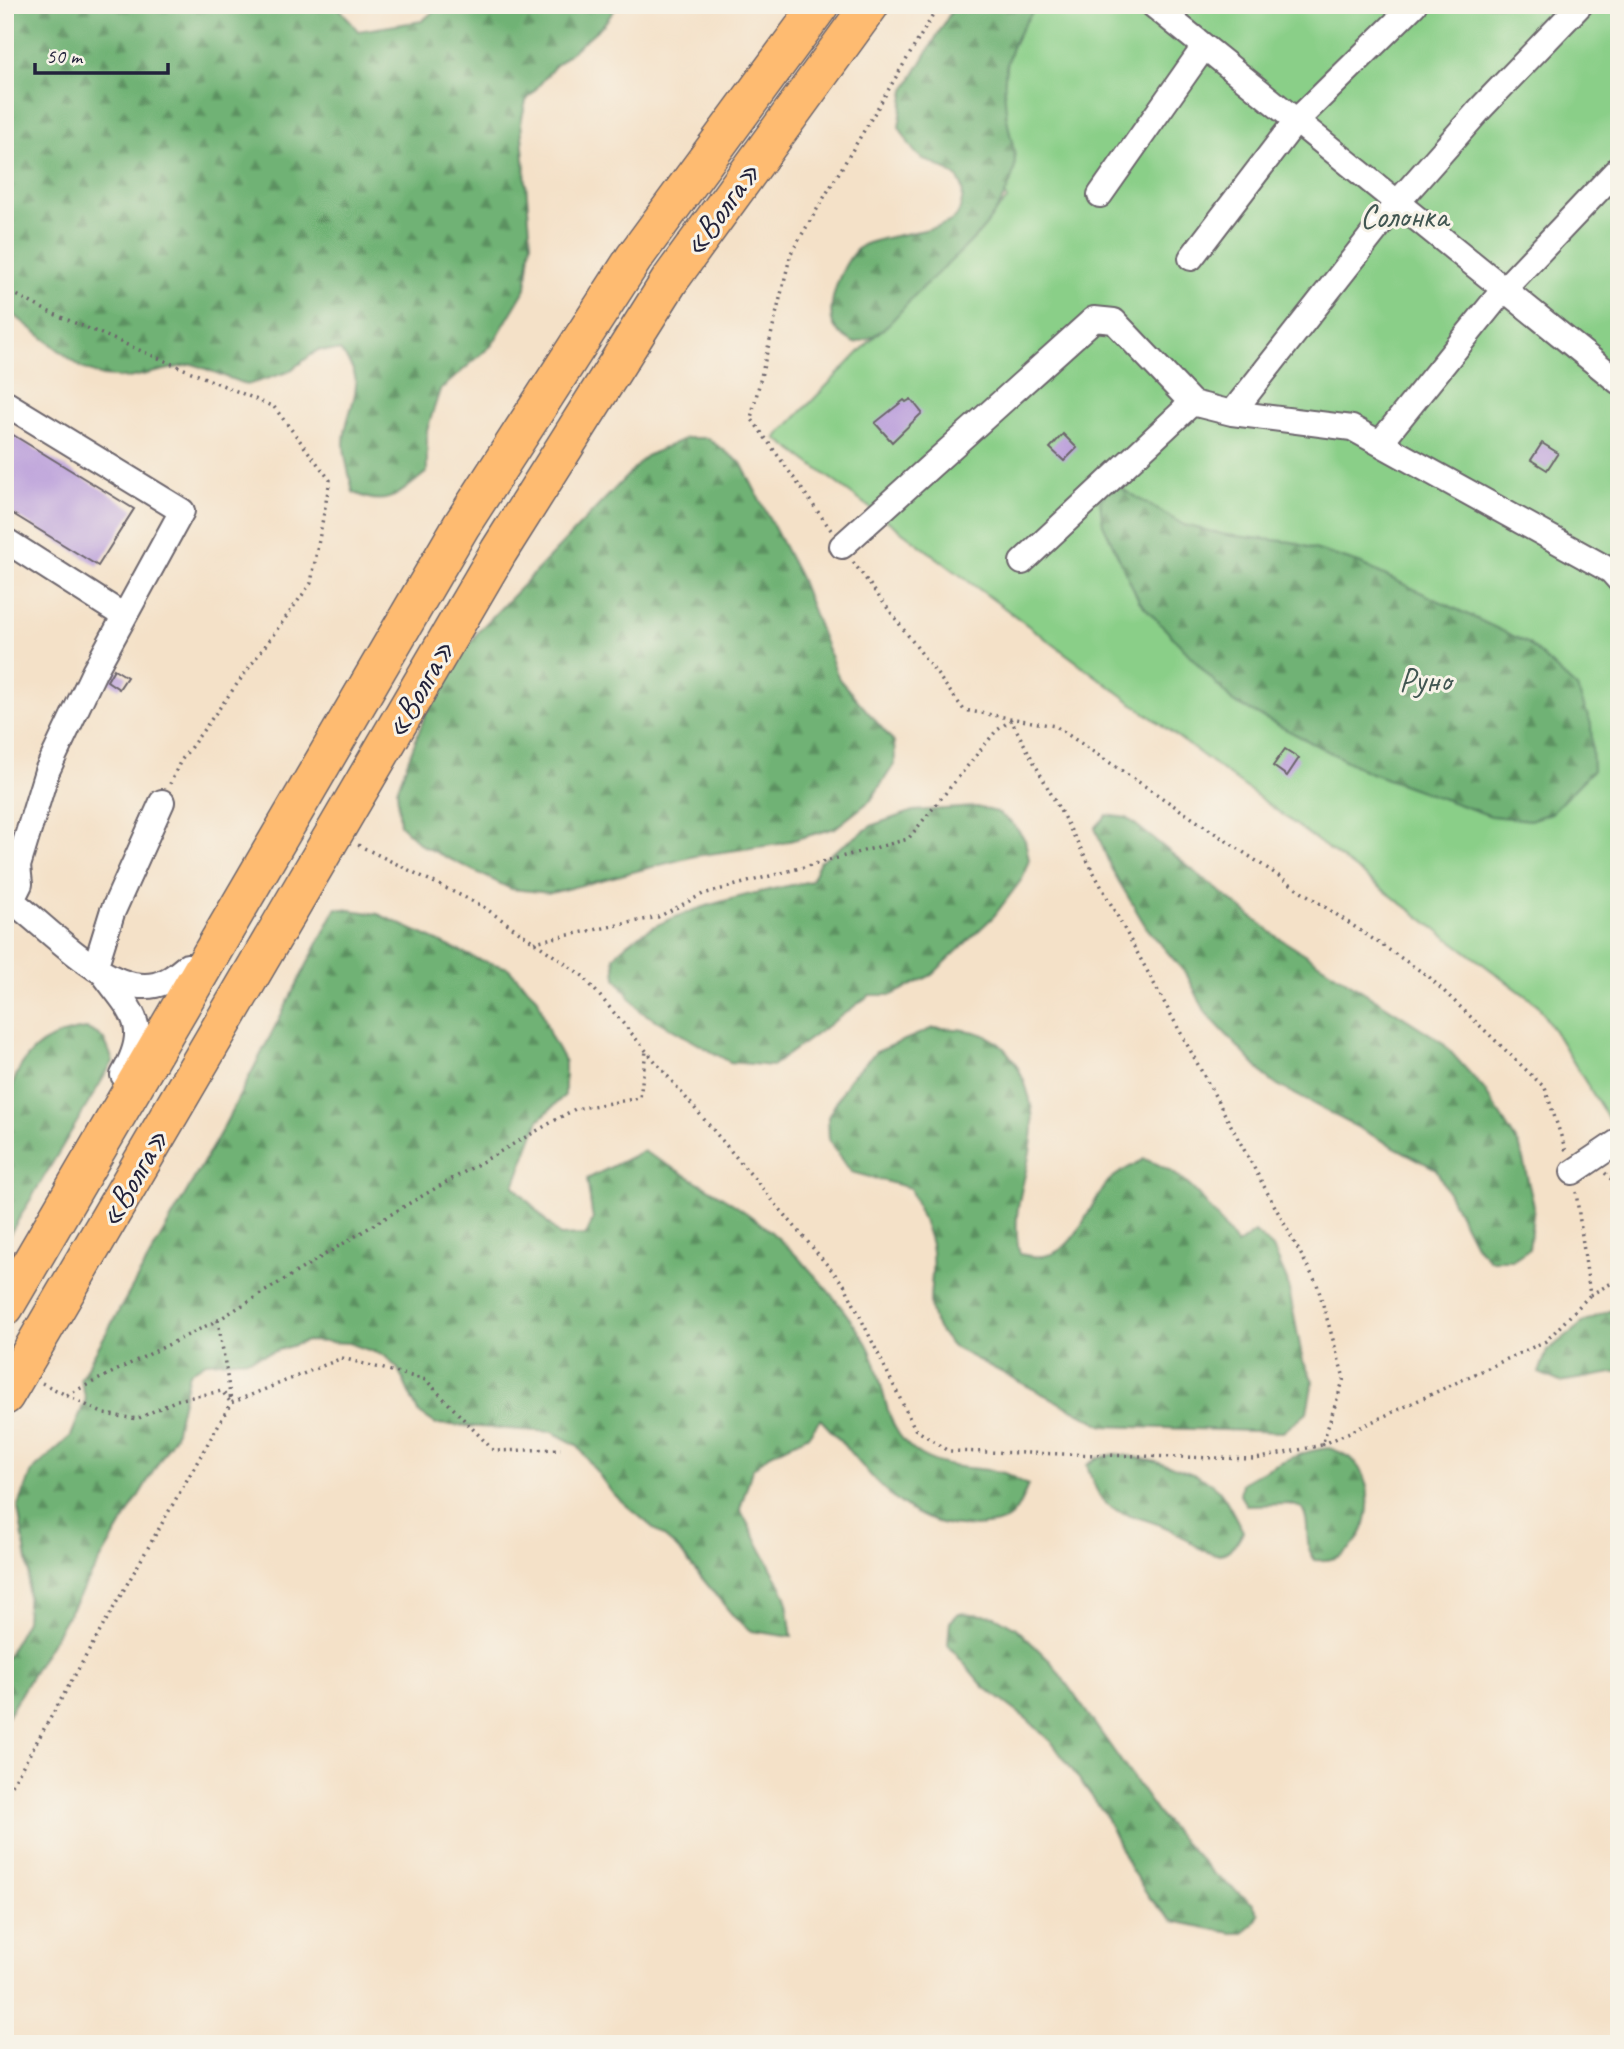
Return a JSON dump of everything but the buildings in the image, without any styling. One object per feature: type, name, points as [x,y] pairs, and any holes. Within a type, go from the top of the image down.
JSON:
[{"type":"highway","name":"«Волга»","points":[[5,1307],[468,514],[634,258],[820,5]]},
{"type":"highway","name":"«Волга»","points":[[12,1384],[499,551],[670,280],[870,5]]},
{"type":"lane","points":[[1153,5],[1619,382]]},
{"type":"lane","points":[[1191,258],[1295,122],[1414,5]]},
{"type":"lane","points":[[1232,413],[1397,203],[1480,108],[1580,5]]},
{"type":"lane","points":[[1100,195],[1203,47]]},
{"type":"lane","points":[[1380,443],[1504,289],[1619,168]]},
{"type":"lane","points":[[842,546],[1094,319],[1114,321],[1192,403],[1232,413],[1352,428],[1611,571],[1619,580]]},
{"type":"lane","points":[[5,403],[182,511],[124,616],[47,771],[18,866],[20,884],[9,898],[98,970],[132,1012],[137,1030],[136,1051]]},
{"type":"lane","points":[[1022,562],[1192,403]]},
{"type":"lane","points":[[5,541],[124,616]]},
{"type":"lane","points":[[98,970],[111,913],[162,802]]},
{"type":"lane","points":[[98,1147],[103,1116],[136,1051],[218,916],[257,878]]},
{"type":"lane","points":[[98,970],[130,984],[152,986],[169,981],[187,966]]},
{"type":"lane","points":[[1573,1172],[1619,1141]]},
{"type":"path","points":[[939,5],[791,253],[751,418],[964,710],[1055,726],[1428,975],[1545,1088],[1573,1172],[1590,1295]]},
{"type":"path","points":[[5,289],[47,311],[274,407],[330,480],[312,583],[180,762],[162,802]]},
{"type":"path","points":[[534,942],[658,918],[703,894],[908,839],[996,731],[1011,720]]},
{"type":"path","points":[[1011,720],[1317,1284],[1345,1378],[1322,1445]]},
{"type":"path","points":[[334,834],[482,906],[583,976],[845,1286],[915,1429],[948,1451],[1256,1460],[1322,1445],[1546,1341],[1590,1295],[1619,1279]]},
{"type":"path","points":[[67,1395],[218,1320],[408,1204],[575,1110],[639,1098],[646,1051]]},
{"type":"path","points":[[218,1320],[231,1403]]},
{"type":"path","points":[[5,1797],[231,1403],[342,1358],[426,1380],[494,1451],[561,1449]]},
{"type":"path","points":[[12,1384],[67,1395],[104,1414],[137,1419],[177,1400],[222,1391],[231,1403]]},
{"type":"green space","points":[[5,5],[337,5],[358,31],[422,21],[441,5],[618,5],[604,24],[554,67],[526,101],[521,122],[531,243],[526,288],[492,345],[440,390],[427,430],[427,472],[393,497],[375,499],[353,492],[344,443],[356,385],[350,363],[340,351],[318,350],[288,372],[247,385],[193,364],[128,378],[102,376],[82,368],[5,308]]},
{"type":"green space","points":[[955,5],[1038,5],[1018,35],[1007,64],[1006,111],[1015,155],[1014,171],[1007,190],[988,223],[962,251],[882,330],[854,343],[838,332],[832,317],[834,295],[849,259],[863,245],[873,241],[947,223],[955,218],[960,207],[963,191],[960,181],[917,154],[899,127],[905,90]]},
{"type":"green space","points":[[1012,5],[1619,5],[1619,1136],[1538,1005],[776,438],[1007,200],[965,65]]},
{"type":"green space","points":[[686,438],[707,438],[741,463],[800,578],[839,679],[894,742],[895,763],[871,800],[835,828],[779,844],[695,856],[551,893],[511,889],[421,845],[400,825],[397,790],[429,705],[478,632],[646,456]]},
{"type":"green space","name":"Руно","points":[[1112,483],[1184,525],[1226,535],[1292,542],[1359,563],[1528,643],[1577,688],[1591,724],[1593,770],[1551,813],[1530,820],[1491,816],[1368,772],[1233,702],[1139,601],[1103,524],[1100,501]]},
{"type":"green space","points":[[976,807],[997,812],[1013,824],[1025,840],[1029,860],[1022,879],[994,916],[932,975],[892,995],[870,995],[772,1066],[730,1062],[640,1011],[616,978],[614,957],[651,928],[734,898],[811,881],[820,861],[873,825],[913,811]]},
{"type":"green space","points":[[1107,815],[1127,818],[1276,936],[1441,1041],[1484,1089],[1520,1147],[1534,1206],[1529,1249],[1512,1260],[1490,1260],[1475,1245],[1436,1169],[1270,1081],[1206,1013],[1187,975],[1146,927],[1111,868],[1095,828]]},
{"type":"green space","points":[[336,908],[378,914],[477,959],[508,968],[538,999],[550,1035],[565,1062],[565,1095],[539,1120],[514,1186],[560,1236],[586,1235],[593,1220],[587,1179],[643,1151],[740,1208],[783,1242],[844,1310],[872,1354],[890,1418],[907,1445],[921,1455],[942,1464],[1004,1473],[1028,1485],[1010,1518],[996,1524],[974,1526],[948,1525],[925,1518],[886,1491],[820,1419],[809,1435],[767,1456],[752,1470],[740,1509],[786,1596],[792,1637],[752,1631],[735,1618],[677,1548],[613,1494],[577,1445],[552,1432],[436,1424],[418,1412],[398,1369],[385,1356],[349,1343],[307,1341],[250,1359],[206,1362],[189,1373],[175,1435],[5,1720],[5,1660],[26,1621],[29,1572],[18,1508],[32,1471],[71,1436],[86,1399],[80,1379],[223,1128]]},
{"type":"green space","points":[[933,1028],[973,1031],[984,1035],[1003,1047],[1019,1070],[1029,1096],[1033,1121],[1032,1143],[1018,1208],[1020,1254],[1038,1257],[1052,1254],[1064,1247],[1074,1236],[1110,1179],[1144,1159],[1160,1165],[1197,1193],[1237,1245],[1255,1232],[1273,1248],[1287,1280],[1303,1361],[1313,1381],[1307,1412],[1283,1432],[1104,1426],[953,1347],[941,1333],[931,1309],[931,1245],[910,1188],[851,1172],[829,1140],[828,1117],[849,1079],[876,1052]]},
{"type":"green space","points":[[86,1029],[104,1041],[113,1062],[5,1242],[5,1137],[10,1093],[17,1074],[27,1058],[41,1044],[60,1035]]},
{"type":"green space","points":[[1619,1307],[1619,1372],[1560,1382],[1539,1373],[1547,1351],[1585,1321]]},
{"type":"green space","points":[[1329,1448],[1349,1457],[1360,1469],[1366,1485],[1366,1521],[1359,1537],[1348,1550],[1333,1558],[1315,1560],[1309,1548],[1302,1508],[1290,1504],[1246,1505],[1240,1495],[1242,1483],[1262,1472],[1295,1456]]},
{"type":"green space","points":[[1116,1454],[1170,1466],[1210,1482],[1222,1493],[1243,1531],[1234,1545],[1225,1552],[1207,1552],[1165,1527],[1124,1514],[1107,1504],[1099,1495],[1087,1465],[1097,1458]]},
{"type":"green space","points":[[959,1613],[995,1616],[1016,1628],[1051,1662],[1159,1815],[1214,1874],[1253,1904],[1259,1915],[1253,1925],[1243,1933],[1231,1933],[1173,1921],[1150,1898],[1130,1868],[1104,1813],[1053,1744],[1028,1720],[984,1687],[948,1645],[950,1622]]},
{"type":"park label","name":"Солонка","points":[[1404,216]]}]
